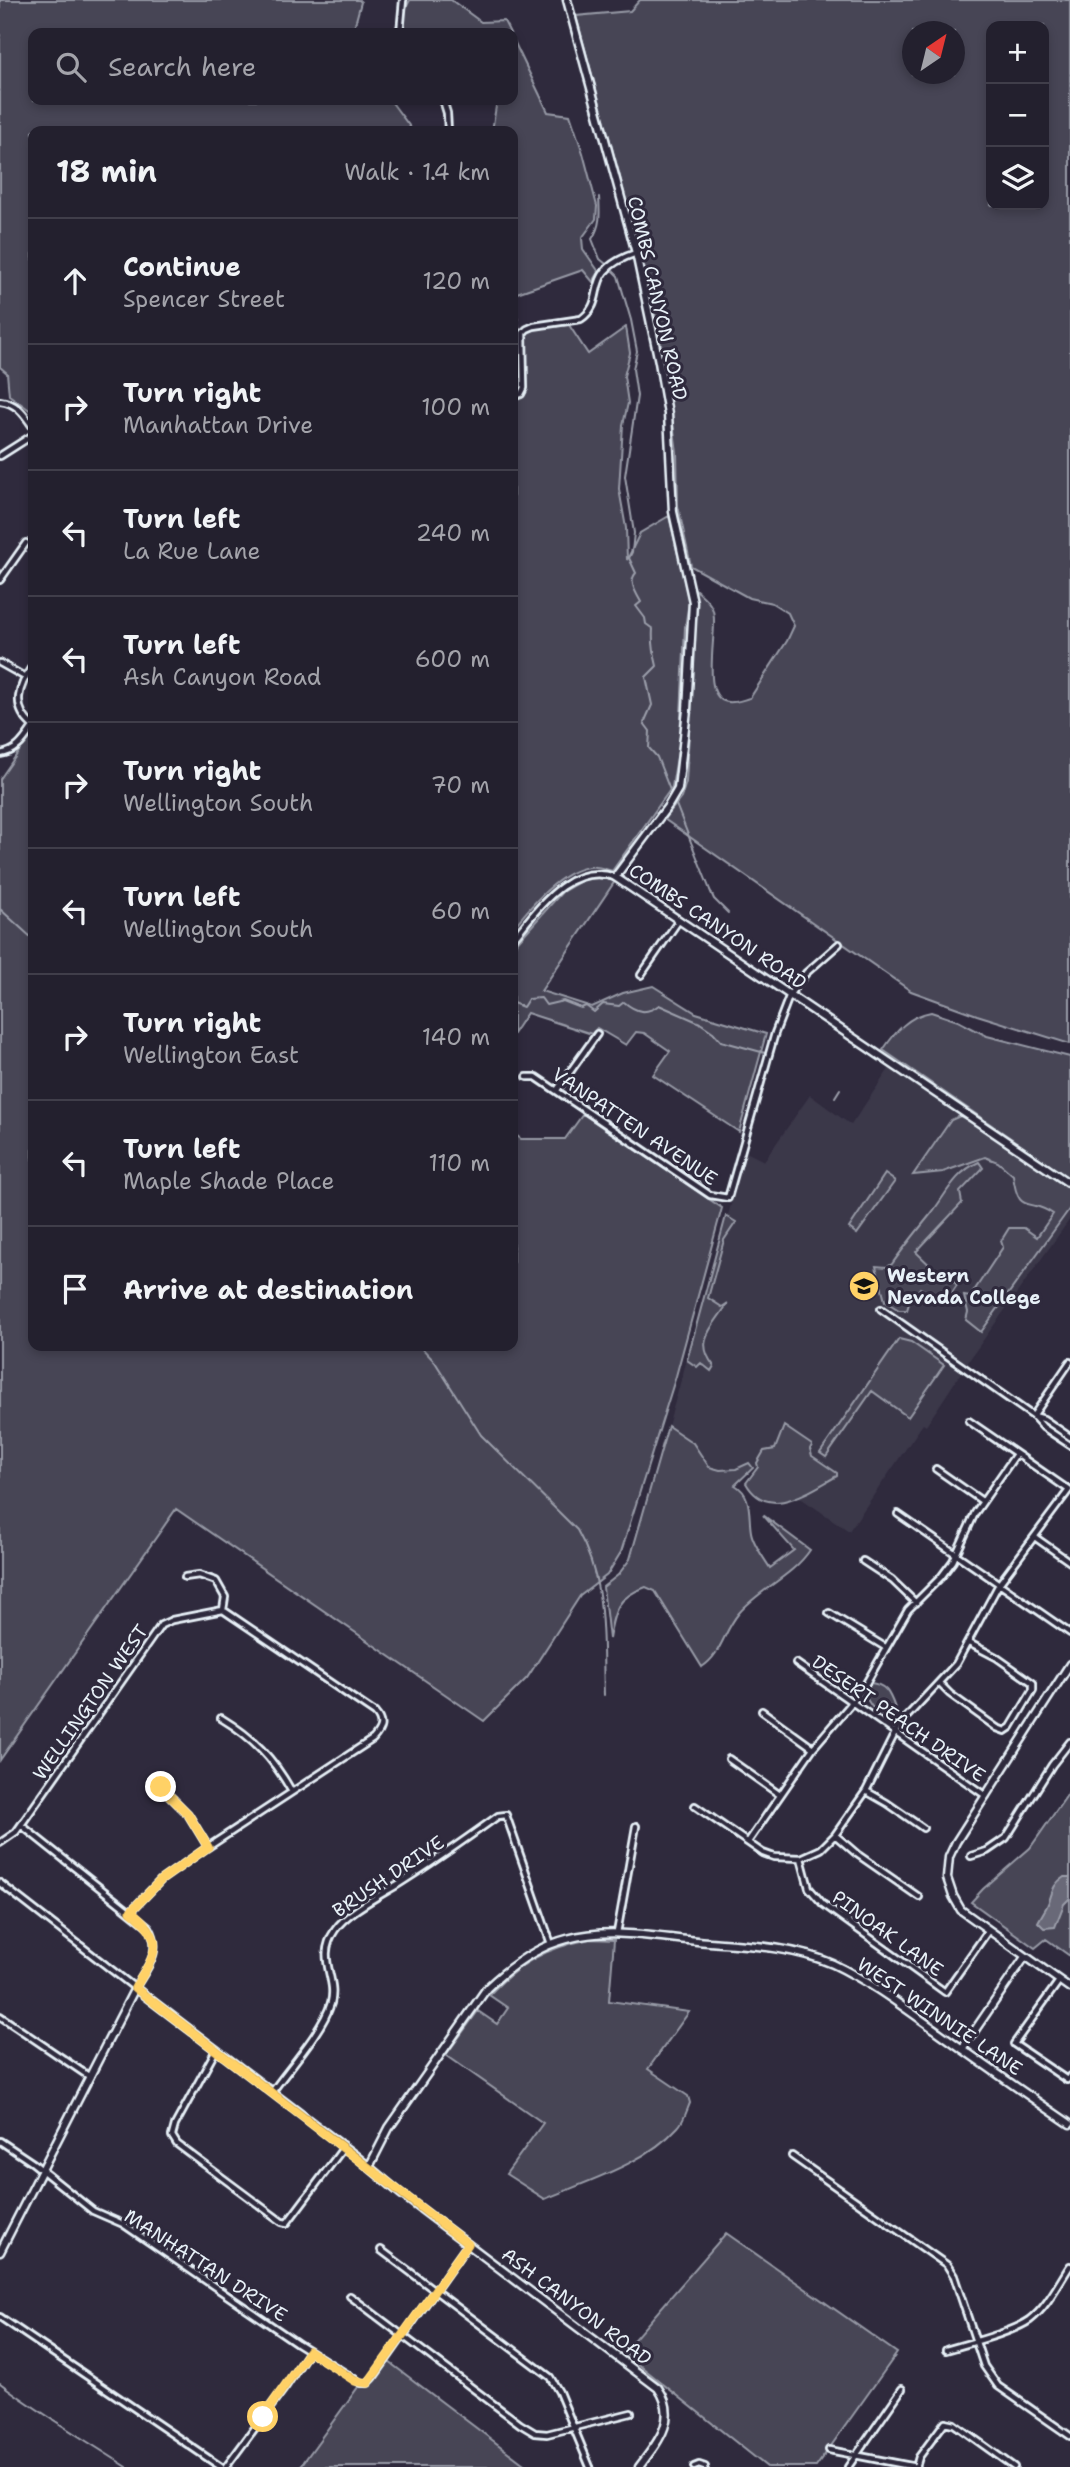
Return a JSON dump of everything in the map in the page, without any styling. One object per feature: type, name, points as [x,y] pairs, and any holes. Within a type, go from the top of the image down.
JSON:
[{"type":"street","points":[[400,28],[403,0]]},
{"type":"street","name":"COMBS CANYON ROAD","points":[[567,0],[636,253],[668,414],[673,512],[691,586],[693,617],[687,710],[678,789],[615,877],[1070,1184]]},
{"type":"street","points":[[445,105],[448,126]]},
{"type":"street","points":[[518,395],[522,394],[524,388],[523,333],[527,328],[586,316],[594,303],[598,280],[604,270],[615,261],[636,253]]},
{"type":"street","points":[[0,401],[12,403],[28,420]]},
{"type":"street","points":[[0,456],[28,438]]},
{"type":"street","points":[[0,580],[26,543]]},
{"type":"street","points":[[0,663],[25,677]]},
{"type":"street","points":[[28,672],[18,695],[18,703],[28,721]]},
{"type":"street","points":[[0,754],[19,746],[28,733]]},
{"type":"street","points":[[518,933],[544,902],[572,880],[589,873],[615,877]]},
{"type":"street","points":[[641,975],[679,920]]},
{"type":"street","points":[[790,994],[806,973],[839,944]]},
{"type":"street","name":"VANPATTEN AVENUE","points":[[527,1077],[536,1077],[557,1090],[710,1195],[728,1198],[775,1033],[790,994]]},
{"type":"street","points":[[557,1090],[597,1034]]},
{"type":"street","points":[[881,1309],[1070,1445]]},
{"type":"street","points":[[1033,1416],[1070,1362]]},
{"type":"street","points":[[1033,1416],[1044,1419],[1070,1437]]},
{"type":"street","points":[[695,1806],[763,1853],[774,1857],[801,1858],[821,1849],[835,1835],[866,1791],[894,1732],[956,1664],[999,1584],[1069,1491],[969,1421]]},
{"type":"street","points":[[748,1842],[813,1748],[861,1692],[903,1618],[958,1554],[982,1501],[1016,1454]]},
{"type":"street","points":[[936,1469],[982,1501]]},
{"type":"street","points":[[898,1514],[1070,1633]]},
{"type":"street","points":[[1036,1538],[1070,1562]]},
{"type":"street","points":[[863,1561],[892,1580],[916,1602]]},
{"type":"street","points":[[131,1911],[161,1880],[373,1740],[379,1733],[381,1724],[375,1713],[223,1610],[225,1597],[216,1581],[205,1575],[185,1577]]},
{"type":"street","name":"WELLINGTON WEST","points":[[0,1843],[16,1832],[159,1628],[172,1620],[223,1610]]},
{"type":"street","points":[[829,1613],[885,1647]]},
{"type":"street","points":[[940,1684],[998,1728],[1005,1731],[1011,1727],[1033,1690],[1033,1683],[996,1657],[969,1643]]},
{"type":"street","name":"DESERT PEACH DRIVE","points":[[796,1663],[985,1796]]},
{"type":"street","points":[[1070,1664],[956,1842],[949,1857],[947,1878],[961,1910],[1070,1988]]},
{"type":"street","points":[[762,1711],[813,1748]]},
{"type":"street","points":[[221,1718],[246,1733],[272,1759],[292,1792]]},
{"type":"street","points":[[971,1856],[987,1851],[1006,1838],[1052,1765],[1070,1742]]},
{"type":"street","points":[[729,1759],[780,1795]]},
{"type":"street","points":[[161,1787],[188,1814],[208,1847]]},
{"type":"street","points":[[866,1791],[923,1828]]},
{"type":"street","name":"BRUSH DRIVE","points":[[272,2092],[327,2015],[332,1989],[326,1948],[335,1929],[351,1915],[498,1816],[506,1815],[551,1944]]},
{"type":"street","points":[[0,2251],[153,1957],[155,1945],[149,1927],[21,1825]]},
{"type":"street","points":[[617,1933],[636,1826]]},
{"type":"street","points":[[835,1835],[857,1854],[919,1897]]},
{"type":"street","name":"PINOAK LANE","points":[[801,1858],[809,1888],[823,1905],[945,1992],[988,1931]]},
{"type":"street","name":"ASH CANYON ROAD","points":[[0,1884],[651,2382],[665,2400],[668,2417],[665,2430],[639,2467]]},
{"type":"street","name":"WEST WINNIE LANE","points":[[369,2167],[389,2129],[487,1988],[518,1961],[551,1944],[578,1936],[617,1933],[780,1949],[825,1961],[864,1981],[1070,2124]]},
{"type":"street","points":[[962,2049],[1025,1957]]},
{"type":"street","points":[[1059,1981],[1014,2044],[1067,2080],[1070,2076]]},
{"type":"street","points":[[0,2016],[90,2077]]},
{"type":"street","points":[[216,2050],[175,2125],[172,2136],[177,2144],[282,2222],[287,2223],[344,2147]]},
{"type":"street","name":"MANHATTAN DRIVE","points":[[0,2141],[41,2169],[93,2211],[124,2224],[141,2235],[355,2381],[364,2384],[373,2378],[403,2336]]},
{"type":"street","points":[[792,2156],[947,2265],[954,2276],[984,2366],[998,2386],[1070,2436]]},
{"type":"street","points":[[403,2336],[468,2244]]},
{"type":"street","points":[[381,2250],[550,2377],[559,2392],[590,2467]]},
{"type":"street","points":[[946,2350],[1016,2327],[1030,2319],[1070,2266]]},
{"type":"street","points":[[350,2295],[529,2430],[547,2434],[631,2413]]},
{"type":"street","points":[[0,2316],[223,2467],[286,2386],[309,2351]]},
{"type":"street","points":[[848,2467],[902,2389]]},
{"type":"street","points":[[829,2450],[916,2467],[919,2457],[941,2424],[950,2422],[1014,2467]]},
{"type":"street","points":[[694,2467],[705,2467]]},
{"type":"shaded area","points":[[0,0],[359,0],[361,2],[354,28],[28,28],[28,105],[394,105],[409,126],[28,126],[28,409],[9,395],[7,373],[0,367]]},
{"type":"shaded area","points":[[410,0],[451,0],[481,22],[504,21],[508,28],[396,28]]},
{"type":"shaded area","points":[[640,0],[1070,0],[1070,1044],[911,991],[664,819],[681,798],[686,782],[694,588],[712,608],[712,679],[715,692],[722,700],[735,702],[750,698],[794,626],[788,613],[772,603],[749,598],[691,566],[678,506],[677,452],[665,366],[650,288],[576,16],[630,11]]},
{"type":"shaded area","points":[[518,49],[548,112],[570,115],[583,153],[597,206],[596,219],[582,238],[583,249],[599,272],[593,282],[583,270],[518,293],[518,126],[493,126],[496,105],[518,105]]},
{"type":"shaded area","points":[[518,323],[519,330],[569,325],[588,354],[626,327],[630,353],[624,376],[628,403],[623,425],[619,489],[626,528],[627,560],[640,533],[669,516],[689,602],[685,627],[680,739],[672,787],[612,871],[590,867],[568,875],[547,890],[518,922]]},
{"type":"shaded area","points":[[28,738],[28,1351],[518,1351],[518,1137],[521,1139],[565,1139],[583,1114],[722,1208],[676,1376],[621,1552],[607,1575],[580,1596],[527,1678],[484,1721],[176,1509],[0,1760],[0,779]]},
{"type":"shaded area","points":[[588,877],[615,881],[541,991],[592,1007],[623,993],[653,986],[696,1013],[766,1034],[739,1132],[653,1075],[670,1051],[644,1033],[636,1032],[626,1045],[597,1028],[592,1034],[527,1013],[518,1026],[518,941],[562,892]]},
{"type":"shaded area","points":[[931,1012],[958,1021],[987,1036],[1070,1057],[1070,1179],[883,1050],[903,1025]]},
{"type":"shaded area","name":"Western Nevada College","points":[[891,1066],[1070,1189],[1070,1219],[974,1353],[926,1426],[923,1424],[849,1531],[749,1463],[736,1469],[720,1470],[709,1467],[693,1443],[668,1426],[746,1152],[764,1161],[810,1095],[851,1125]]},
{"type":"shaded area","points":[[960,1116],[983,1128],[1070,1190],[1070,1208],[981,1332],[966,1320],[968,1312],[964,1296],[970,1297],[1003,1247],[1001,1241],[1009,1228],[1024,1228],[1037,1237],[1053,1214],[1022,1201],[1015,1188],[1013,1175],[998,1162],[985,1157],[943,1172],[913,1175],[951,1120]]},
{"type":"shaded area","points":[[979,1162],[983,1168],[960,1192],[962,1203],[916,1252],[941,1276],[946,1272],[957,1285],[945,1303],[920,1288],[914,1298],[911,1297],[907,1310],[899,1310],[885,1301],[876,1266],[887,1267],[892,1264],[951,1185],[963,1172]]},
{"type":"shaded area","points":[[885,1174],[895,1181],[857,1234],[849,1228]]},
{"type":"shaded area","points":[[726,1216],[736,1222],[724,1240],[708,1298],[722,1307],[728,1303],[712,1326],[706,1341],[705,1348],[714,1366],[711,1371],[701,1363],[697,1367],[687,1360]]},
{"type":"shaded area","points":[[899,1339],[911,1342],[944,1365],[908,1417],[872,1391],[826,1457],[820,1453]]},
{"type":"shaded area","points":[[668,1426],[693,1443],[709,1467],[720,1470],[736,1469],[749,1463],[753,1468],[735,1485],[745,1494],[752,1537],[770,1568],[794,1550],[763,1515],[810,1550],[794,1568],[739,1613],[714,1656],[702,1667],[655,1591],[646,1587],[629,1595],[618,1606],[609,1639],[603,1587],[618,1575],[630,1559]]},
{"type":"shaded area","points":[[784,1426],[812,1445],[812,1456],[837,1473],[837,1476],[802,1495],[777,1502],[755,1495],[746,1483],[758,1467],[757,1463],[764,1451],[775,1449]]},
{"type":"shaded area","points":[[868,1683],[883,1687],[889,1694],[895,1708],[891,1716],[884,1716],[872,1707],[863,1693]]},
{"type":"shaded area","points":[[1070,1791],[1070,1956],[1046,1939],[1035,1948],[971,1902],[1030,1848]]},
{"type":"shaded area","points":[[590,1939],[614,1940],[609,2001],[689,2012],[648,2069],[688,2096],[690,2103],[680,2125],[650,2151],[616,2170],[545,2199],[506,2174],[543,2123],[446,2055],[478,2011],[497,2024],[508,2008],[489,1995],[523,1965],[547,1952]]},
{"type":"shaded area","points":[[726,2233],[897,2353],[816,2467],[767,2467],[623,2352]]},
{"type":"shaded area","points":[[389,2362],[528,2467],[300,2467],[361,2383],[368,2383]]},
{"type":"water","points":[[1064,1877],[1070,1877],[1070,1898],[1064,1904],[1055,1927],[1044,1928],[1038,1922],[1054,1887]]},
{"type":"waterway","points":[[599,197],[600,214],[592,239],[600,259],[606,264]]},
{"type":"waterway","points":[[611,269],[618,276],[637,351],[633,369],[637,396],[625,476],[634,533],[629,558],[636,573],[634,587],[641,602],[636,606],[646,624],[653,629],[657,666],[646,677],[652,705],[644,723],[650,731],[649,748],[657,757],[671,793]]},
{"type":"waterway","points":[[675,802],[714,899],[728,913]]},
{"type":"waterway","points":[[0,909],[28,934]]},
{"type":"waterway","points":[[518,1005],[523,1007],[528,999],[541,998],[546,1005],[563,1001],[581,1008],[586,1006],[594,1012],[603,1004],[619,1006],[624,1002],[637,1010],[645,1011],[659,1005],[700,1023],[721,1041],[765,1053]]},
{"type":"waterway","points":[[835,1097],[840,1089]]},
{"type":"waterway","points":[[425,1351],[435,1362],[481,1435],[577,1530],[587,1550],[598,1590],[604,1695]]},
{"type":"waterway","points":[[0,2383],[127,2467]]},
{"type":"place","name":"Western Nevada College","points":[[864,1286]]},
{"type":"route","points":[[161,1787],[188,1814],[208,1847],[161,1880],[131,1911],[152,1931],[155,1945],[153,1957],[135,1988],[468,2244],[368,2383],[355,2381],[309,2351],[263,2417]]}]
